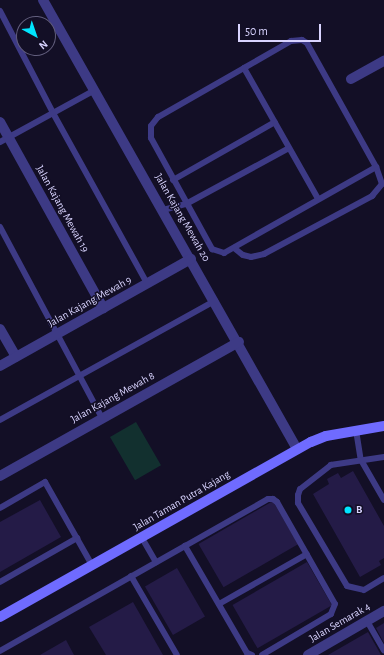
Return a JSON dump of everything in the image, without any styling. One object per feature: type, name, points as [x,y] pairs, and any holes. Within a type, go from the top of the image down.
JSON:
[{"type":"street","name":"Jalan Kajang Mewah 20","points":[[43,0],[215,301],[297,449]]},
{"type":"street","points":[[351,79],[384,61]]},
{"type":"street","name":"Jalan Kajang Mewah 19","points":[[0,122],[4,140],[103,308]]},
{"type":"street","name":"Jalan Kajang Mewah 9","points":[[0,366],[191,259]]},
{"type":"street","points":[[0,329],[16,357]]},
{"type":"street","name":"Jalan Kajang Mewah 8","points":[[0,476],[238,342]]},
{"type":"street","name":"Jalan Taman Putra Kajang","points":[[0,617],[297,449],[326,436],[384,426]]},
{"type":"street","name":"Jalan Semarak 4","points":[[308,655],[384,612]]},
{"type":"lane","points":[[0,11],[53,113],[147,283]]},
{"type":"lane","points":[[234,248],[243,255],[257,257],[372,196],[382,184],[376,167],[307,43],[302,40],[291,41],[158,117],[150,126],[151,138],[212,250],[224,253],[234,248],[376,167]]},
{"type":"lane","points":[[244,68],[318,199]]},
{"type":"lane","points":[[4,140],[95,90]]},
{"type":"lane","points":[[173,180],[275,122]]},
{"type":"lane","points":[[163,210],[186,204],[289,148]]},
{"type":"lane","points":[[0,227],[58,333],[102,418]]},
{"type":"lane","points":[[0,420],[215,301]]},
{"type":"lane","points":[[356,430],[361,460],[384,500]]},
{"type":"lane","points":[[384,457],[331,465],[300,489],[298,503],[347,586],[364,590],[384,578]]},
{"type":"lane","points":[[0,508],[46,482],[92,565]]},
{"type":"lane","points":[[0,651],[268,499],[273,499],[277,502],[335,599],[334,608],[331,614],[262,655]]},
{"type":"lane","points":[[0,582],[77,538]]},
{"type":"lane","points":[[142,538],[156,562]]},
{"type":"lane","points":[[185,546],[247,653],[252,655]]},
{"type":"lane","points":[[219,604],[307,554]]},
{"type":"lane","points":[[132,576],[177,655]]},
{"type":"lane","points":[[367,621],[384,650]]},
{"type":"green space","points":[[136,422],[161,465],[135,480],[110,437]]},
{"type":"building","name":"B","points":[[353,471],[384,526],[384,558],[379,561],[381,565],[360,577],[313,494],[329,484],[327,479],[338,473],[341,478]]},
{"type":"building","points":[[40,500],[61,537],[0,572],[0,522]]},
{"type":"building","points":[[273,501],[298,544],[224,587],[199,544]]},
{"type":"building","points":[[307,562],[332,605],[258,648],[233,605]]},
{"type":"building","points":[[177,568],[205,616],[173,635],[145,586]]},
{"type":"building","points":[[133,602],[163,655],[106,655],[89,627]]},
{"type":"building","points":[[384,623],[384,643],[376,628]]},
{"type":"building","points":[[368,632],[381,655],[328,655],[361,636]]},
{"type":"building","points":[[66,640],[74,655],[40,655]]},
{"type":"place","name":"B","points":[[348,510]]}]
